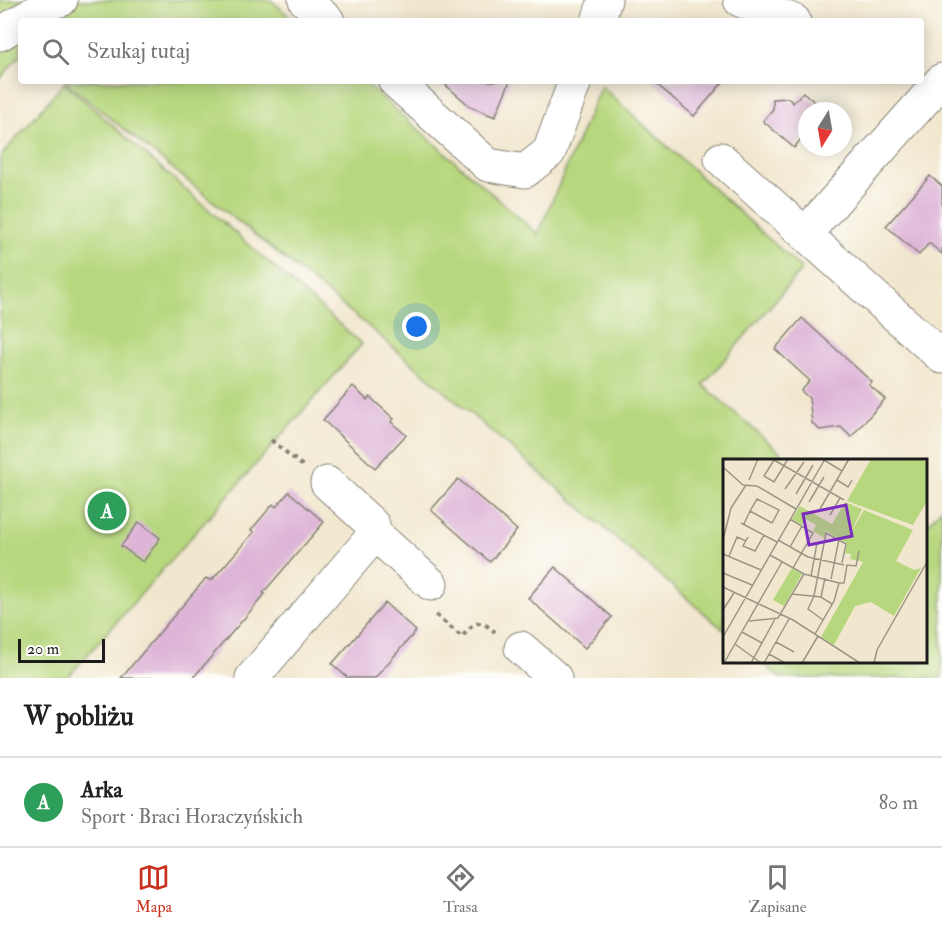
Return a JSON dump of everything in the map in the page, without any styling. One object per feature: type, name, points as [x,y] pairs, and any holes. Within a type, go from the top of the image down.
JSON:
[{"type":"street","points":[[26,18],[52,2],[62,0]]},
{"type":"street","points":[[305,0],[325,18]]},
{"type":"street","points":[[599,18],[605,0]]},
{"type":"street","points":[[757,3],[788,18]]},
{"type":"street","points":[[0,34],[18,23]]},
{"type":"street","points":[[805,234],[933,80]]},
{"type":"street","points":[[398,84],[488,165],[525,171],[549,152],[574,84]]},
{"type":"street","points":[[722,159],[942,357]]},
{"type":"street","points":[[327,483],[373,525],[375,534],[431,584]]},
{"type":"street","points":[[252,678],[375,534]]},
{"type":"street","points":[[521,648],[555,678]]},
{"type":"path","points":[[271,440],[317,478],[327,483]]},
{"type":"path","points":[[431,584],[420,601],[462,637],[471,626],[478,622],[486,624],[510,645],[521,648]]},
{"type":"green space","points":[[0,0],[271,0],[292,18],[18,18],[18,58],[0,79]]},
{"type":"green space","points":[[65,84],[362,344],[67,678],[0,678],[0,157]]},
{"type":"green space","points":[[68,84],[366,84],[538,234],[601,86],[802,269],[703,385],[788,459],[723,459],[723,629],[368,326]]},
{"type":"green space","points":[[942,508],[942,678],[780,678],[762,663],[927,663],[927,525]]},
{"type":"building","points":[[444,84],[509,84],[495,117],[471,107]]},
{"type":"building","points":[[657,84],[721,84],[694,116]]},
{"type":"building","points":[[803,92],[815,102],[798,102],[798,143],[794,148],[763,121],[773,109],[773,99],[788,98],[793,103]]},
{"type":"building","points":[[930,176],[942,186],[942,254],[929,243],[919,255],[886,226]]},
{"type":"building","points":[[802,318],[872,382],[869,385],[885,399],[851,437],[841,427],[820,430],[812,423],[809,398],[801,391],[810,381],[775,349]]},
{"type":"building","points":[[353,386],[367,400],[370,397],[394,419],[391,422],[406,435],[375,468],[323,420]]},
{"type":"building","points":[[458,479],[517,530],[490,562],[431,510]]},
{"type":"building","points":[[289,492],[324,522],[193,678],[121,678],[206,578],[211,581],[254,532],[251,530],[273,504],[276,507]]},
{"type":"building","points":[[139,522],[160,538],[143,562],[121,546]]},
{"type":"building","points":[[555,567],[612,617],[585,648],[528,598]]},
{"type":"building","points":[[385,603],[416,631],[375,678],[348,678],[332,664]]},
{"type":"place","name":"Arka","points":[[107,511]]}]
